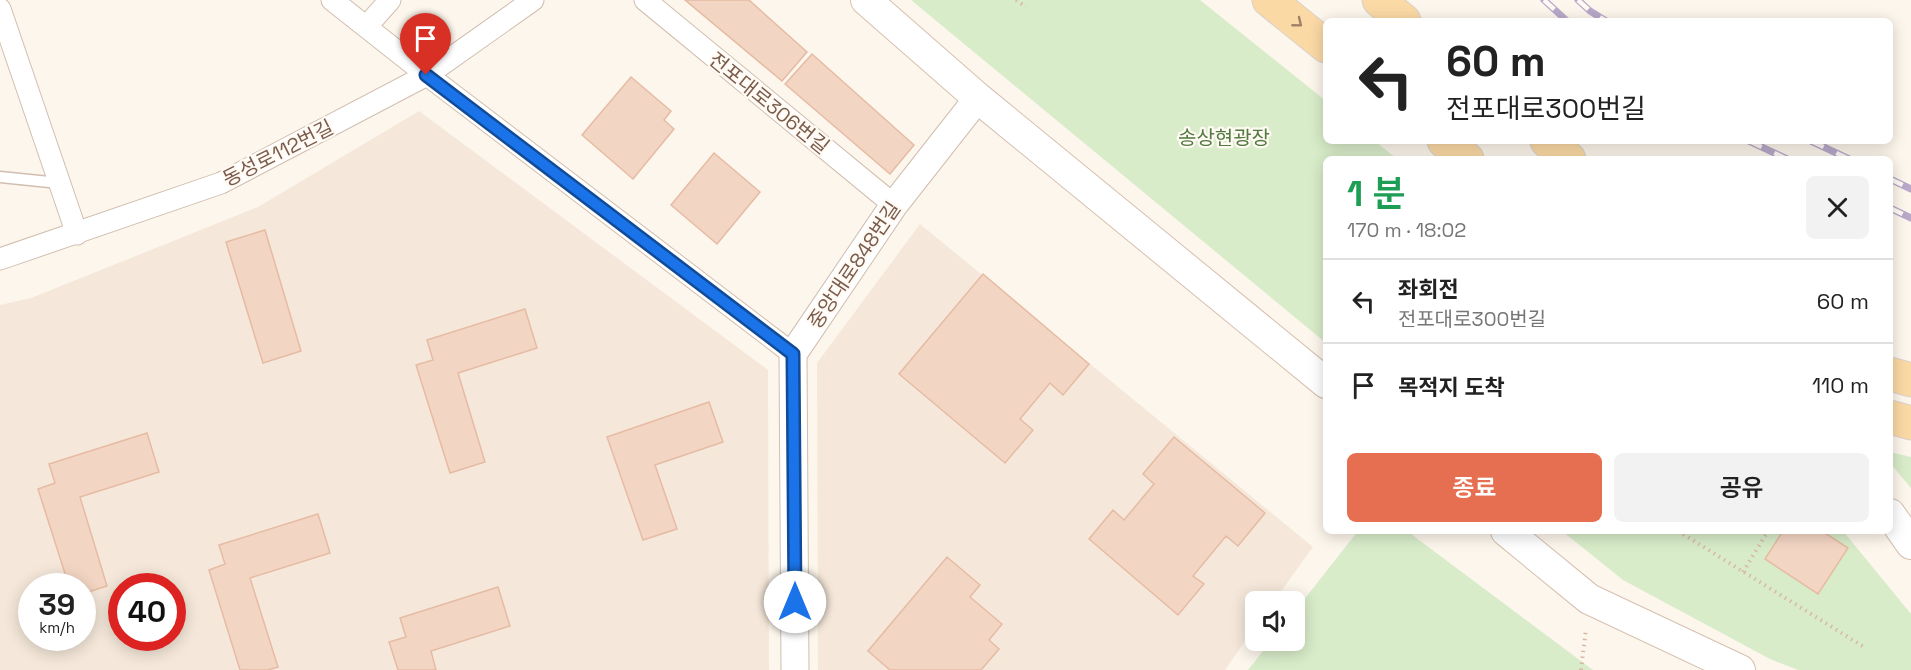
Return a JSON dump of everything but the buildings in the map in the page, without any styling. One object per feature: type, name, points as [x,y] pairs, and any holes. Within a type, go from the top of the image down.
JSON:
[{"type":"main road","points":[[866,0],[978,98],[1323,381]]},
{"type":"main road","points":[[1269,0],[1323,44]]},
{"type":"main road","points":[[1379,0],[1400,18]]},
{"type":"main road","points":[[1448,144],[1463,156]]},
{"type":"main road","points":[[1551,144],[1565,156]]},
{"type":"main road","points":[[1893,375],[1911,380]]},
{"type":"main road","points":[[1893,418],[1911,423]]},
{"type":"main road","points":[[1893,518],[1911,544]]},
{"type":"main road","points":[[1510,534],[1589,599],[1740,670]]},
{"type":"street","points":[[333,0],[426,75],[793,354],[795,670]]},
{"type":"street","points":[[366,27],[390,0]]},
{"type":"street","name":"동성로112번길","points":[[0,259],[221,183],[426,75],[533,0]]},
{"type":"street","name":"전포대로306번길","points":[[645,0],[894,205]]},
{"type":"street","points":[[0,9],[77,234]]},
{"type":"street","name":"중앙대로848번길","points":[[793,354],[894,205],[978,98]]},
{"type":"lane","points":[[0,177],[59,183]]},
{"type":"path","points":[[1016,0],[1026,7]]},
{"type":"path","points":[[1682,534],[1864,647]]},
{"type":"path","points":[[1743,572],[1766,534]]},
{"type":"path","points":[[1581,670],[1589,599]]},
{"type":"shaded area","points":[[419,111],[768,370],[769,670],[0,670],[0,305],[31,298],[258,207]]},
{"type":"shaded area","points":[[920,224],[1313,547],[1281,591],[1245,591],[1245,641],[1225,670],[818,670],[817,363]]},
{"type":"green space","name":"송상현광장","points":[[911,0],[1200,0],[1323,99],[1323,144],[1379,144],[1393,156],[1323,156],[1323,341]]},
{"type":"green space","points":[[1893,453],[1911,457],[1911,488],[1893,467]]},
{"type":"green space","points":[[1356,534],[1411,534],[1593,670],[1248,670],[1263,651],[1305,651],[1305,598]]},
{"type":"green space","points":[[1566,534],[1845,534],[1911,614],[1911,670],[1798,670],[1770,659],[1623,580]]},
{"type":"railway","points":[[1544,0],[1564,18]]},
{"type":"railway","points":[[1578,0],[1601,18]]},
{"type":"railway","points":[[1755,144],[1781,156]]},
{"type":"railway","points":[[1817,144],[1843,156]]},
{"type":"railway","points":[[1893,180],[1911,189]]},
{"type":"railway","points":[[1893,209],[1911,218]]},
{"type":"route","points":[[426,75],[793,354],[795,602]]}]
